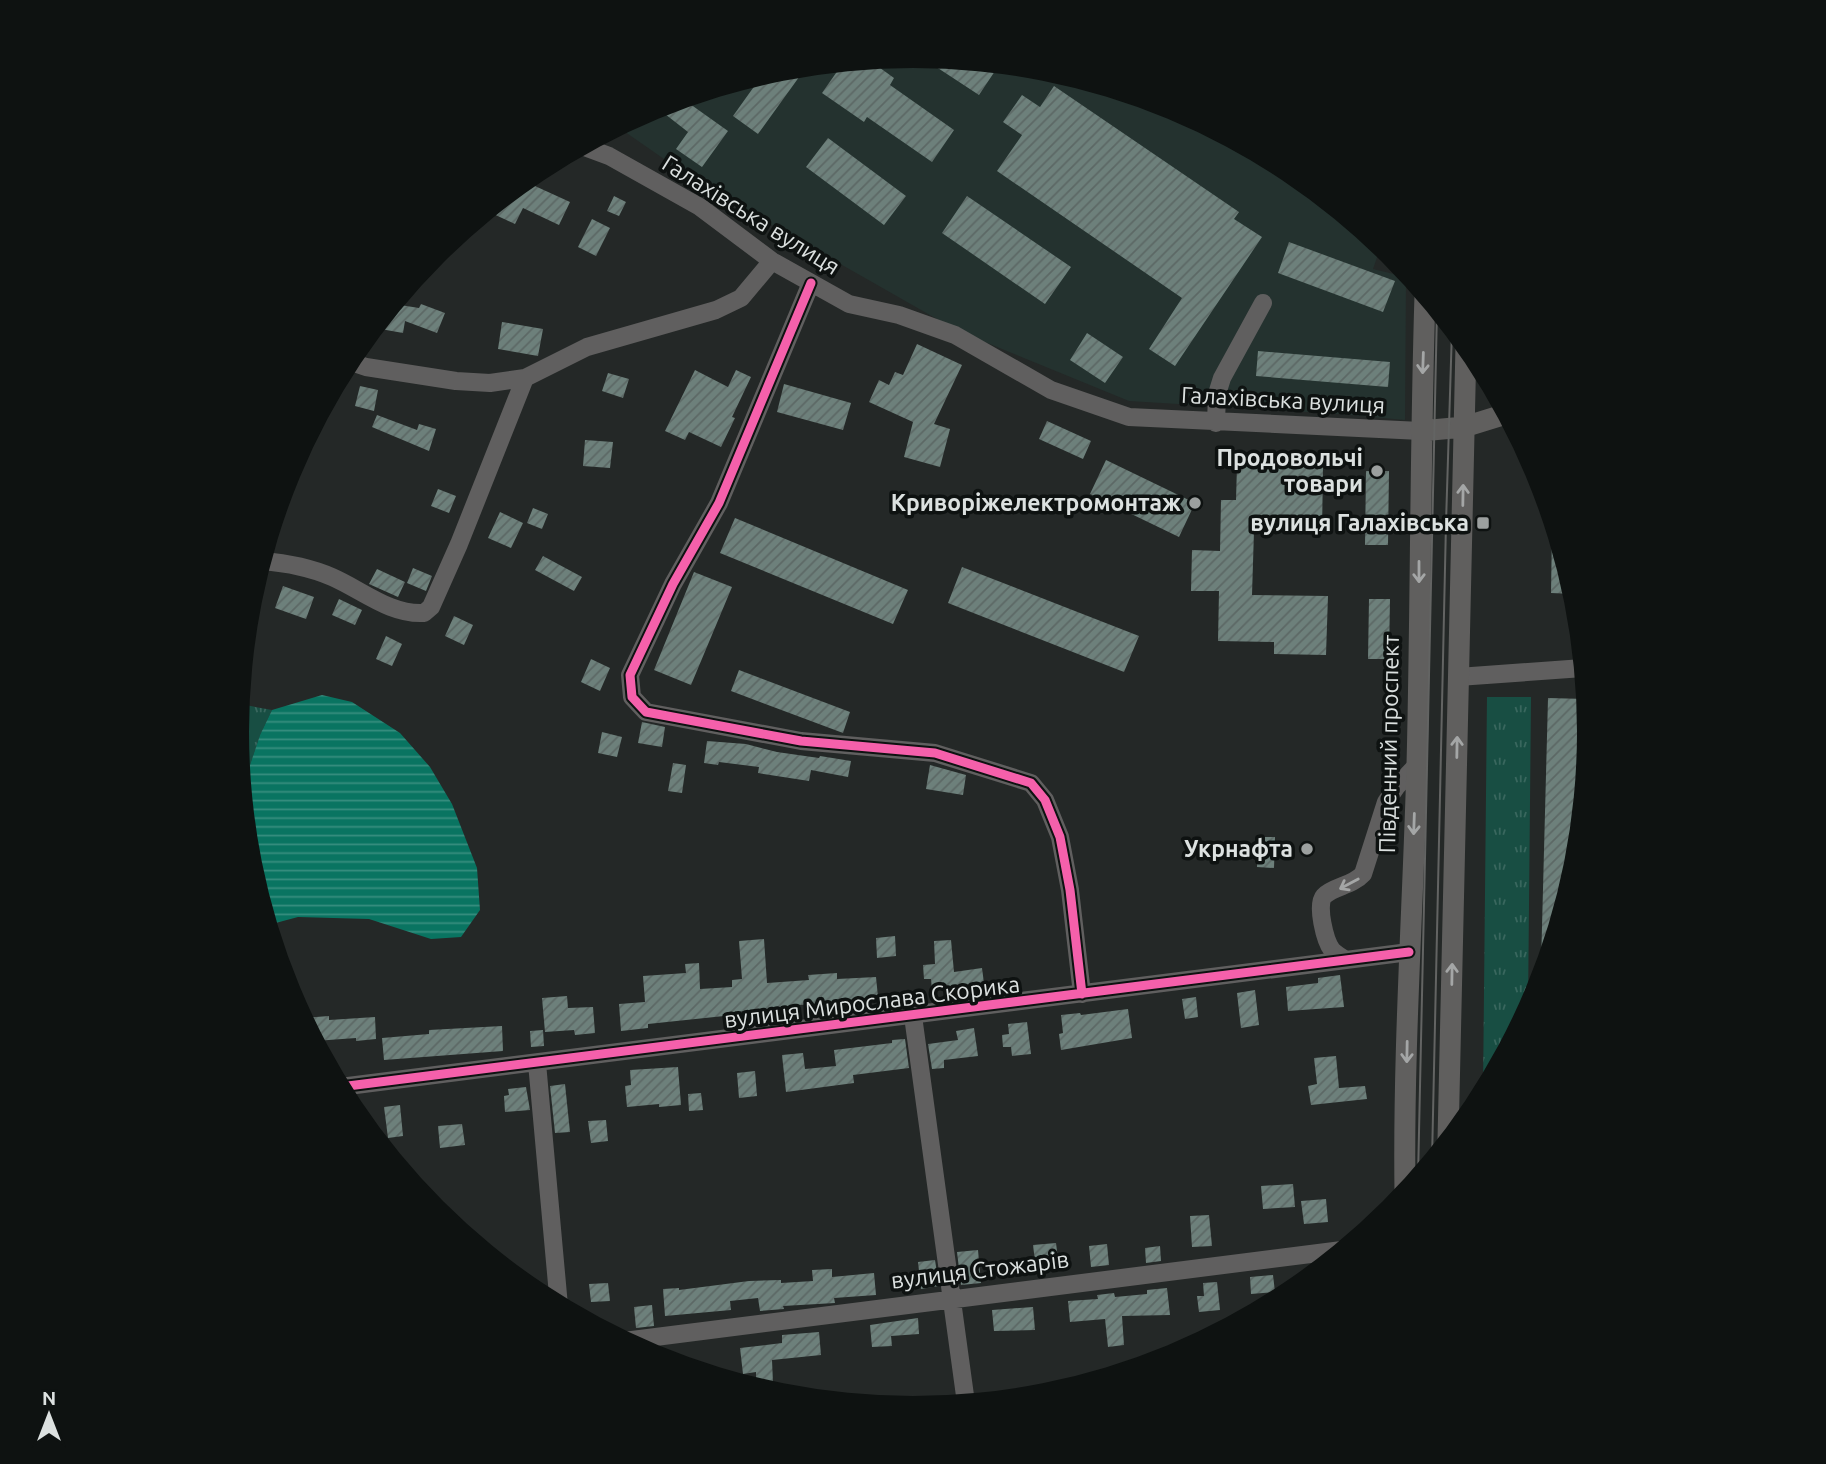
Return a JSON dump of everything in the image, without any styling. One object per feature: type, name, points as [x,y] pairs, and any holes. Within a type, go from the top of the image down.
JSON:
[{"type":"main road","name":"Південний проспект","points":[[1405,1177],[1409,952],[1417,765],[1420,431],[1424,309]]},
{"type":"main road","points":[[1448,1124],[1466,364]]},
{"type":"main road","points":[[1420,431],[1464,427],[1497,417]]},
{"type":"street","name":"Галахівська вулиця","points":[[594,150],[609,156],[700,207],[772,261],[849,304],[899,315],[955,335],[1051,390],[1129,417],[1420,431]]},
{"type":"street","points":[[360,365],[456,381],[490,383],[525,378],[587,347],[716,310],[741,298],[772,261]]},
{"type":"street","points":[[811,283],[719,503],[673,584],[630,675],[632,697],[646,712],[801,741],[935,753],[1031,783],[1045,800],[1060,837],[1070,890],[1082,994]]},
{"type":"street","points":[[1216,423],[1217,394],[1222,378],[1264,303]]},
{"type":"street","points":[[271,562],[306,567],[401,611],[424,613],[430,607],[459,544],[525,378]]},
{"type":"street","points":[[1458,677],[1573,668]]},
{"type":"street","points":[[1346,960],[1328,943],[1322,920],[1321,901],[1326,895],[1358,880],[1363,874],[1386,802],[1417,765]]},
{"type":"street","name":"вулиця Мирослава Скорика","points":[[351,1086],[1409,952]]},
{"type":"street","points":[[913,1016],[964,1393]]},
{"type":"street","points":[[537,1063],[558,1293]]},
{"type":"street","name":"вулиця Стожарів","points":[[644,1338],[1325,1252]]},
{"type":"shaded area","points":[[913,68],[1000,74],[1042,81],[1126,103],[1207,137],[1282,180],[1317,205],[1377,258],[1373,269],[1392,274],[1406,288],[1405,420],[1129,401],[958,331],[700,184],[627,133],[700,103],[741,91],[826,74],[870,70]]},
{"type":"shaded area","points":[[322,695],[352,702],[400,733],[430,767],[452,804],[477,868],[480,910],[461,937],[431,939],[369,919],[298,917],[277,922],[262,861],[250,764],[272,710]]},
{"type":"green space","points":[[1487,697],[1531,697],[1528,980],[1483,1072]]},
{"type":"green space","points":[[250,706],[272,710],[250,764]]},
{"type":"building","points":[[882,69],[894,78],[890,85],[954,130],[932,162],[867,117],[864,122],[822,93],[836,73]]},
{"type":"building","points":[[940,69],[993,73],[979,95]]},
{"type":"building","points":[[798,79],[758,134],[733,116],[753,88]]},
{"type":"building","points":[[1054,86],[1239,212],[1234,219],[1262,237],[1175,366],[1149,349],[1182,298],[997,171],[1022,135],[1003,122],[1022,95],[1040,107]]},
{"type":"building","points":[[693,106],[728,131],[702,167],[676,149],[688,132],[667,116]]},
{"type":"building","points":[[828,138],[906,196],[884,225],[806,167]]},
{"type":"building","points":[[535,186],[570,202],[559,225],[523,208],[515,224],[496,215]]},
{"type":"building","points":[[614,196],[626,202],[619,216],[607,211]]},
{"type":"building","points":[[967,196],[1071,267],[1045,304],[942,233]]},
{"type":"building","points":[[592,219],[610,228],[596,256],[578,247]]},
{"type":"building","points":[[1289,242],[1395,281],[1383,312],[1278,273]]},
{"type":"building","points":[[421,304],[445,313],[437,333],[405,321],[403,333],[385,330],[404,306],[419,308]]},
{"type":"building","points":[[502,322],[543,329],[538,356],[498,349]]},
{"type":"building","points":[[1087,333],[1123,357],[1105,383],[1070,360]]},
{"type":"building","points":[[917,344],[962,365],[934,424],[950,429],[940,467],[904,457],[913,422],[869,402],[879,380],[889,385],[895,372],[903,375]]},
{"type":"building","points":[[1258,351],[1390,362],[1388,387],[1256,376]]},
{"type":"building","points":[[695,370],[728,387],[736,370],[751,377],[721,447],[689,432],[685,440],[665,431]]},
{"type":"building","points":[[608,373],[629,379],[623,398],[602,391]]},
{"type":"building","points":[[784,384],[851,403],[843,430],[777,412]]},
{"type":"building","points":[[360,386],[378,390],[374,411],[355,406]]},
{"type":"building","points":[[377,415],[417,430],[419,424],[436,429],[429,451],[372,427]]},
{"type":"building","points":[[1047,421],[1091,441],[1083,459],[1039,439]]},
{"type":"building","points":[[585,440],[613,442],[610,468],[583,466]]},
{"type":"building","points":[[1106,460],[1195,503],[1179,537],[1090,494]]},
{"type":"building","points":[[1237,465],[1323,467],[1322,533],[1254,531],[1252,595],[1328,596],[1326,655],[1274,654],[1274,642],[1218,641],[1219,591],[1191,591],[1192,550],[1220,551],[1221,500],[1236,500]]},
{"type":"building","points":[[1366,471],[1389,471],[1388,545],[1365,545]]},
{"type":"building","points":[[438,489],[456,496],[449,513],[431,506]]},
{"type":"building","points":[[533,508],[548,514],[542,529],[527,523]]},
{"type":"building","points":[[500,512],[523,523],[511,548],[488,538]]},
{"type":"building","points":[[735,518],[908,590],[893,624],[720,553]]},
{"type":"building","points":[[1552,552],[1562,593],[1551,593]]},
{"type":"building","points":[[543,556],[582,577],[574,591],[535,570]]},
{"type":"building","points":[[962,567],[1139,636],[1124,672],[948,603]]},
{"type":"building","points":[[413,568],[432,576],[426,591],[407,583]]},
{"type":"building","points":[[377,569],[405,582],[398,597],[369,584]]},
{"type":"building","points":[[694,572],[732,587],[691,685],[654,670]]},
{"type":"building","points":[[283,586],[314,597],[306,619],[275,608]]},
{"type":"building","points":[[339,599],[362,610],[355,625],[332,615]]},
{"type":"building","points":[[1369,599],[1390,599],[1389,659],[1368,659]]},
{"type":"building","points":[[454,616],[473,625],[464,645],[445,636]]},
{"type":"building","points":[[386,636],[402,644],[392,666],[376,659]]},
{"type":"building","points":[[591,659],[610,668],[600,691],[581,682]]},
{"type":"building","points":[[739,670],[850,712],[843,733],[731,691]]},
{"type":"building","points":[[1548,698],[1575,699],[1577,732],[1571,819],[1564,861],[1541,946]]},
{"type":"building","points":[[642,722],[665,727],[662,747],[638,743]]},
{"type":"building","points":[[602,732],[622,737],[617,757],[598,753]]},
{"type":"building","points":[[707,741],[746,744],[777,752],[851,761],[848,777],[811,770],[809,781],[758,773],[759,767],[704,763]]},
{"type":"building","points":[[673,763],[686,765],[682,793],[668,791]]},
{"type":"building","points":[[930,765],[966,775],[963,795],[926,789]]},
{"type":"building","points":[[1258,837],[1275,837],[1274,868],[1257,867]]},
{"type":"building","points":[[895,936],[896,956],[877,958],[876,938]]},
{"type":"building","points":[[764,939],[767,983],[809,980],[808,975],[837,973],[837,979],[876,977],[878,997],[800,1005],[801,1009],[724,1013],[724,1016],[648,1024],[648,1028],[621,1031],[619,1004],[645,1002],[643,976],[686,973],[685,964],[699,963],[700,989],[732,987],[732,980],[742,979],[739,941]]},
{"type":"building","points":[[951,940],[954,972],[982,968],[985,991],[969,993],[969,987],[932,990],[931,979],[924,979],[923,965],[935,964],[934,941]]},
{"type":"building","points":[[1340,975],[1344,1007],[1288,1011],[1286,987],[1318,983],[1318,978]]},
{"type":"building","points":[[1255,990],[1259,1025],[1241,1028],[1237,993]]},
{"type":"building","points":[[567,996],[568,1008],[593,1007],[595,1033],[575,1035],[574,1030],[545,1032],[542,998]]},
{"type":"building","points":[[1196,997],[1198,1017],[1185,1019],[1182,999]]},
{"type":"building","points":[[1128,1009],[1132,1038],[1061,1050],[1061,1015]]},
{"type":"building","points":[[329,1016],[329,1020],[375,1017],[376,1039],[325,1040],[314,1017]]},
{"type":"building","points":[[1027,1022],[1031,1054],[1012,1056],[1011,1047],[1003,1047],[1002,1035],[1009,1034],[1008,1024]]},
{"type":"building","points":[[502,1026],[503,1051],[384,1060],[382,1038],[429,1034],[429,1030]]},
{"type":"building","points":[[974,1028],[978,1056],[944,1060],[944,1068],[932,1069],[928,1044],[958,1040],[956,1031]]},
{"type":"building","points":[[543,1030],[544,1046],[531,1047],[530,1031]]},
{"type":"building","points":[[905,1039],[909,1068],[853,1075],[854,1083],[786,1092],[782,1055],[803,1053],[805,1069],[836,1066],[834,1050]]},
{"type":"building","points":[[1336,1056],[1339,1088],[1365,1086],[1367,1099],[1311,1105],[1308,1086],[1317,1084],[1314,1058]]},
{"type":"building","points":[[678,1067],[681,1105],[627,1107],[625,1086],[631,1085],[630,1070]]},
{"type":"building","points":[[755,1071],[757,1096],[739,1098],[737,1073]]},
{"type":"building","points":[[565,1084],[570,1132],[555,1133],[550,1086]]},
{"type":"building","points":[[526,1087],[530,1110],[505,1112],[504,1096],[509,1095],[508,1089]]},
{"type":"building","points":[[701,1093],[703,1110],[689,1111],[688,1094]]},
{"type":"building","points":[[400,1105],[403,1136],[388,1138],[384,1107]]},
{"type":"building","points":[[606,1120],[608,1141],[591,1143],[588,1121]]},
{"type":"building","points":[[462,1124],[465,1145],[440,1148],[438,1126]]},
{"type":"building","points":[[1293,1184],[1295,1207],[1263,1209],[1261,1186]]},
{"type":"building","points":[[1326,1199],[1328,1222],[1304,1224],[1301,1201]]},
{"type":"building","points":[[1209,1215],[1212,1246],[1192,1247],[1190,1216]]},
{"type":"building","points":[[1056,1243],[1058,1259],[1035,1261],[1033,1245]]},
{"type":"building","points":[[1107,1244],[1109,1265],[1091,1267],[1089,1246]]},
{"type":"building","points":[[1160,1246],[1161,1261],[1146,1263],[1145,1248]]},
{"type":"building","points":[[978,1250],[981,1283],[961,1285],[957,1252]]},
{"type":"building","points":[[935,1260],[939,1286],[921,1289],[918,1262]]},
{"type":"building","points":[[832,1269],[832,1277],[874,1273],[876,1295],[834,1298],[835,1303],[783,1306],[784,1309],[760,1311],[758,1298],[730,1301],[731,1310],[665,1316],[663,1289],[679,1290],[749,1281],[813,1281],[812,1270]]},
{"type":"building","points":[[1273,1275],[1275,1289],[1268,1293],[1251,1294],[1250,1277]]},
{"type":"building","points":[[1217,1282],[1220,1310],[1199,1312],[1197,1296],[1204,1296],[1203,1283]]},
{"type":"building","points":[[608,1283],[610,1301],[591,1302],[589,1284]]},
{"type":"building","points":[[1167,1288],[1170,1315],[1122,1316],[1124,1345],[1108,1347],[1105,1319],[1070,1322],[1068,1301],[1098,1299],[1097,1295],[1114,1293],[1115,1297],[1147,1294],[1147,1290]]},
{"type":"building","points":[[652,1305],[654,1326],[636,1328],[634,1307]]},
{"type":"building","points":[[1033,1307],[1035,1330],[994,1331],[992,1310]]},
{"type":"building","points":[[918,1318],[919,1334],[891,1336],[892,1346],[872,1347],[870,1325]]},
{"type":"building","points":[[819,1332],[821,1355],[772,1360],[773,1380],[756,1376],[756,1372],[743,1373],[740,1348],[782,1343],[782,1335]]},
{"type":"tram line","points":[[1418,1162],[1437,324]]},
{"type":"tram line","points":[[1432,1145],[1452,344]]},
{"type":"cycle path","points":[[811,283],[719,503],[673,584],[630,675],[632,697],[646,712],[801,741],[935,753],[1031,783],[1045,800],[1060,837],[1070,890],[1082,994]]},
{"type":"cycle path","points":[[351,1086],[1409,952]]},
{"type":"place","name":"Продовольчі товари","points":[[1377,471]]},
{"type":"place","name":"Криворіжелектромонтаж","points":[[1195,503]]},
{"type":"place","name":"вулиця Галахівська","points":[[1483,523]]},
{"type":"place","name":"Укрнафта","points":[[1307,849]]}]
